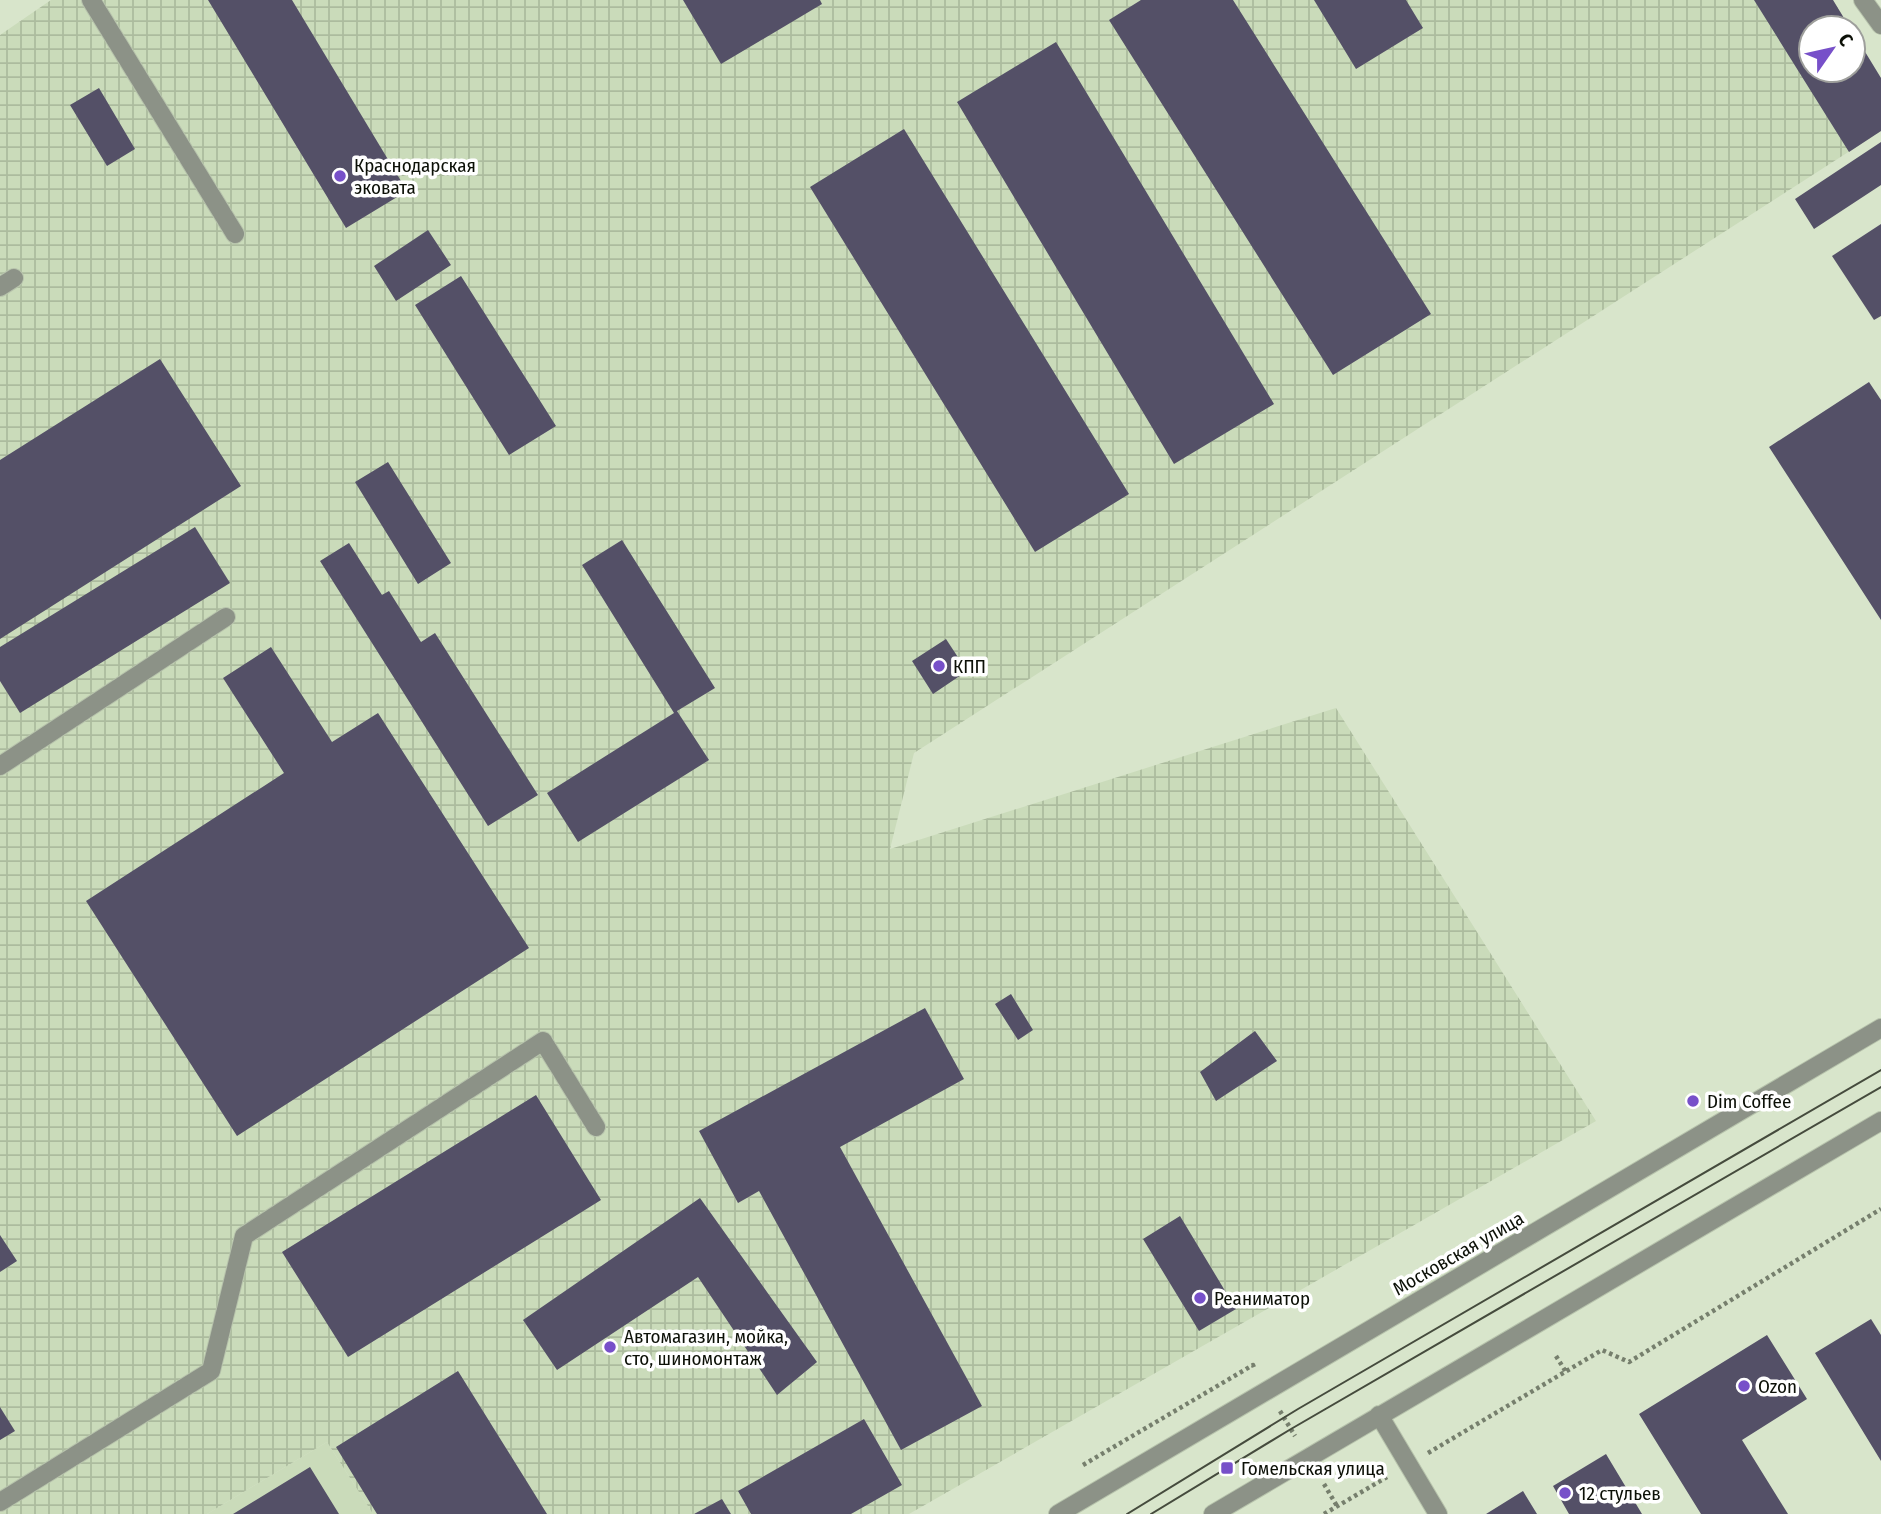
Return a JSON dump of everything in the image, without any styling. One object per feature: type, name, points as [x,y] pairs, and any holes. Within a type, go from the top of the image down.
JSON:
[{"type":"street","points":[[91,0],[235,234]]},
{"type":"street","points":[[1863,0],[1881,25]]},
{"type":"street","points":[[0,766],[226,617]]},
{"type":"street","name":"Московская улица","points":[[1058,1514],[1881,1028]]},
{"type":"street","points":[[0,1502],[211,1371],[244,1236],[543,1041],[596,1127]]},
{"type":"street","points":[[1213,1514],[1881,1121]]},
{"type":"street","points":[[1378,1415],[1438,1514]]},
{"type":"path","points":[[1325,1514],[1602,1350],[1629,1362],[1881,1209]]},
{"type":"path","points":[[1556,1356],[1566,1371]]},
{"type":"path","points":[[1083,1465],[1252,1365],[1260,1377]]},
{"type":"path","points":[[1276,1404],[1308,1457]]},
{"type":"path","points":[[1324,1484],[1338,1506]]},
{"type":"shaded area","points":[[51,0],[1833,0],[1842,14],[1797,14],[1797,84],[1867,84],[1867,74],[1881,78],[1881,131],[914,753],[890,849],[1336,708],[1596,1121],[909,1514],[373,1514],[327,1442],[207,1514],[0,1514],[0,35]]},
{"type":"shaded area","points":[[327,1442],[373,1514],[207,1514]]},
{"type":"building","points":[[208,0],[292,0],[407,191],[346,228]]},
{"type":"building","points":[[683,0],[820,0],[822,4],[721,64]]},
{"type":"building","points":[[1141,0],[1233,0],[1431,314],[1333,375],[1109,20]]},
{"type":"building","points":[[1314,0],[1406,0],[1423,28],[1356,69]]},
{"type":"building","points":[[1754,0],[1833,0],[1842,14],[1797,14],[1797,69]]},
{"type":"building","points":[[1056,42],[1274,404],[1174,464],[957,102]]},
{"type":"building","points":[[1867,55],[1881,78],[1881,131],[1849,152],[1806,84],[1867,84]]},
{"type":"building","points":[[99,88],[135,149],[107,166],[70,105]]},
{"type":"building","points":[[904,129],[1129,494],[1035,552],[810,187]]},
{"type":"building","points":[[1881,142],[1881,185],[1814,229],[1795,199]]},
{"type":"building","points":[[1881,224],[1881,316],[1874,320],[1832,256]]},
{"type":"building","points":[[428,230],[451,265],[396,301],[374,266]]},
{"type":"building","points":[[461,276],[556,426],[509,455],[415,305]]},
{"type":"building","points":[[160,359],[241,486],[0,639],[0,460]]},
{"type":"building","points":[[1869,382],[1881,400],[1881,620],[1769,447]]},
{"type":"building","points":[[388,462],[451,563],[418,584],[355,482]]},
{"type":"building","points":[[195,527],[230,583],[20,713],[0,681],[0,647]]},
{"type":"building","points":[[622,540],[715,688],[677,711],[709,760],[578,842],[547,793],[674,713],[582,565]]},
{"type":"building","points":[[349,543],[382,595],[389,591],[421,642],[435,633],[538,795],[488,826],[320,561]]},
{"type":"building","name":"КПП","points":[[946,639],[967,671],[933,694],[912,661]]},
{"type":"building","points":[[271,647],[332,742],[378,713],[529,948],[237,1136],[86,901],[284,773],[223,678]]},
{"type":"building","points":[[1011,994],[1033,1030],[1018,1040],[995,1004]]},
{"type":"building","points":[[925,1008],[964,1079],[840,1147],[982,1406],[901,1450],[759,1191],[738,1203],[699,1131]]},
{"type":"building","points":[[1255,1031],[1277,1061],[1216,1101],[1200,1072]]},
{"type":"building","points":[[536,1095],[601,1200],[348,1357],[282,1252]]},
{"type":"building","points":[[700,1198],[817,1362],[777,1395],[698,1277],[557,1370],[523,1320]]},
{"type":"building","points":[[1180,1216],[1236,1309],[1199,1331],[1143,1239]]},
{"type":"building","points":[[0,1235],[17,1261],[0,1272]]},
{"type":"building","points":[[1871,1319],[1881,1335],[1881,1461],[1815,1353]]},
{"type":"building","points":[[1767,1335],[1807,1399],[1742,1440],[1788,1514],[1701,1514],[1639,1414]]},
{"type":"building","points":[[458,1371],[547,1514],[377,1514],[336,1447]]},
{"type":"building","points":[[0,1407],[15,1431],[0,1440]]},
{"type":"building","points":[[864,1419],[902,1485],[851,1514],[751,1514],[738,1491]]},
{"type":"building","points":[[1606,1454],[1642,1514],[1569,1514],[1553,1486]]},
{"type":"building","points":[[310,1467],[339,1514],[233,1514]]},
{"type":"building","points":[[1523,1491],[1537,1514],[1486,1514]]},
{"type":"building","points":[[722,1499],[731,1514],[694,1514]]},
{"type":"tram line","points":[[1127,1514],[1298,1409],[1881,1070]]},
{"type":"tram line","points":[[1151,1514],[1291,1429],[1881,1087]]},
{"type":"place","name":"Краснодарская эковата","points":[[340,176]]},
{"type":"place","name":"КПП","points":[[939,666]]},
{"type":"place","name":"Dim Coffee","points":[[1693,1101]]},
{"type":"place","name":"Реаниматор","points":[[1200,1298]]},
{"type":"place","name":"Автомагазин, мойка, сто, шиномонтаж","points":[[610,1347]]},
{"type":"place","name":"Ozon","points":[[1744,1386]]},
{"type":"place","name":"Гомельская улица","points":[[1227,1468]]},
{"type":"place","name":"12 стульев","points":[[1565,1493]]}]
